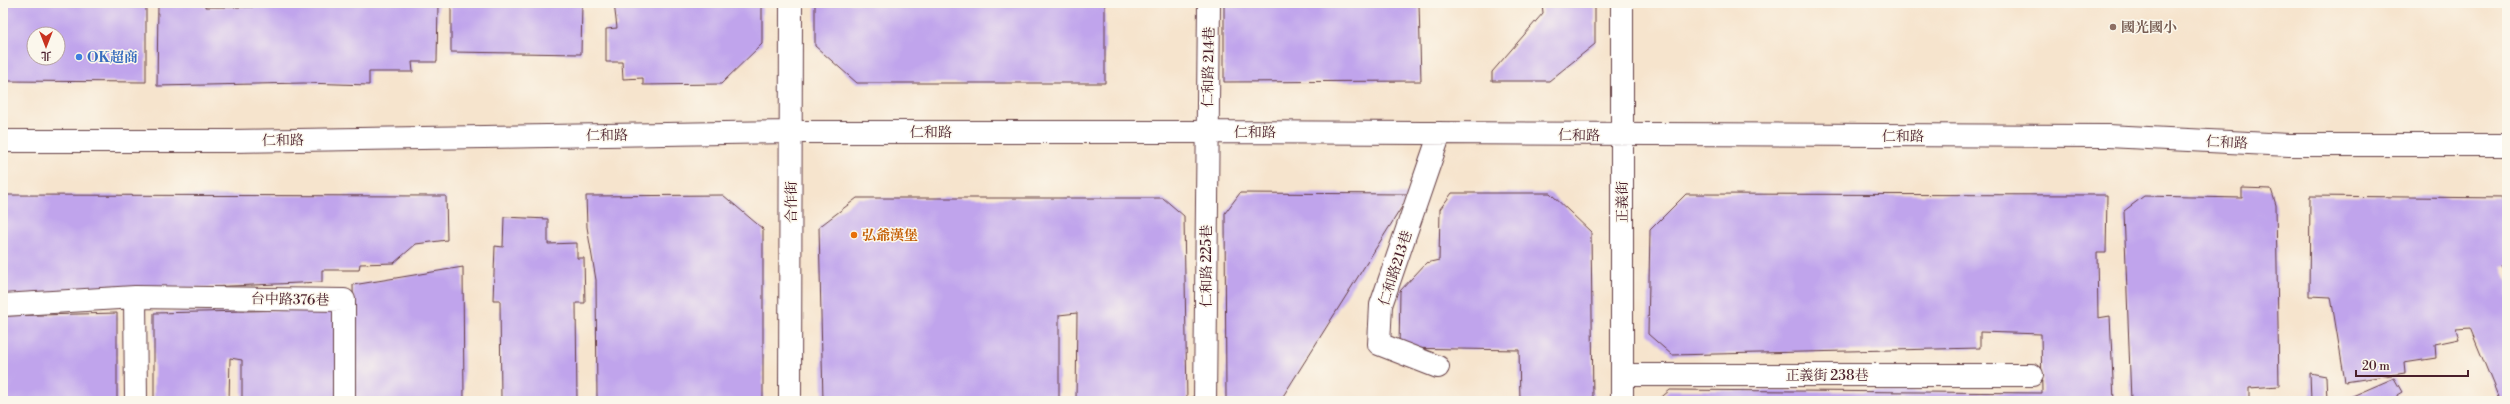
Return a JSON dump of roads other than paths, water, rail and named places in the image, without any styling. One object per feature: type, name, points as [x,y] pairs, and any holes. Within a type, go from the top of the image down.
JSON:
[{"type":"street","name":"合作街","points":[[790,401],[791,3]]},
{"type":"street","name":"仁和路 214巷","points":[[1207,132],[1209,3]]},
{"type":"street","name":"正義街","points":[[1622,3],[1622,401]]},
{"type":"street","name":"仁和路","points":[[3,140],[232,141],[791,132],[1207,132],[2108,136],[2290,144],[2507,145]]},
{"type":"street","name":"仁和路 225巷","points":[[1205,401],[1207,132]]},
{"type":"street","name":"仁和路213巷","points":[[1438,367],[1379,344],[1381,305],[1440,133]]},
{"type":"street","name":"台中路376巷","points":[[3,305],[135,297],[344,300],[344,401]]},
{"type":"street","points":[[135,297],[136,401]]},
{"type":"street","name":"正義街 238巷","points":[[1622,374],[2032,374]]},
{"type":"place","name":"國光國小","points":[[2113,27]]},
{"type":"place","name":"OK超商","points":[[79,57]]},
{"type":"place","name":"弘爺漢堡","points":[[854,235]]}]
